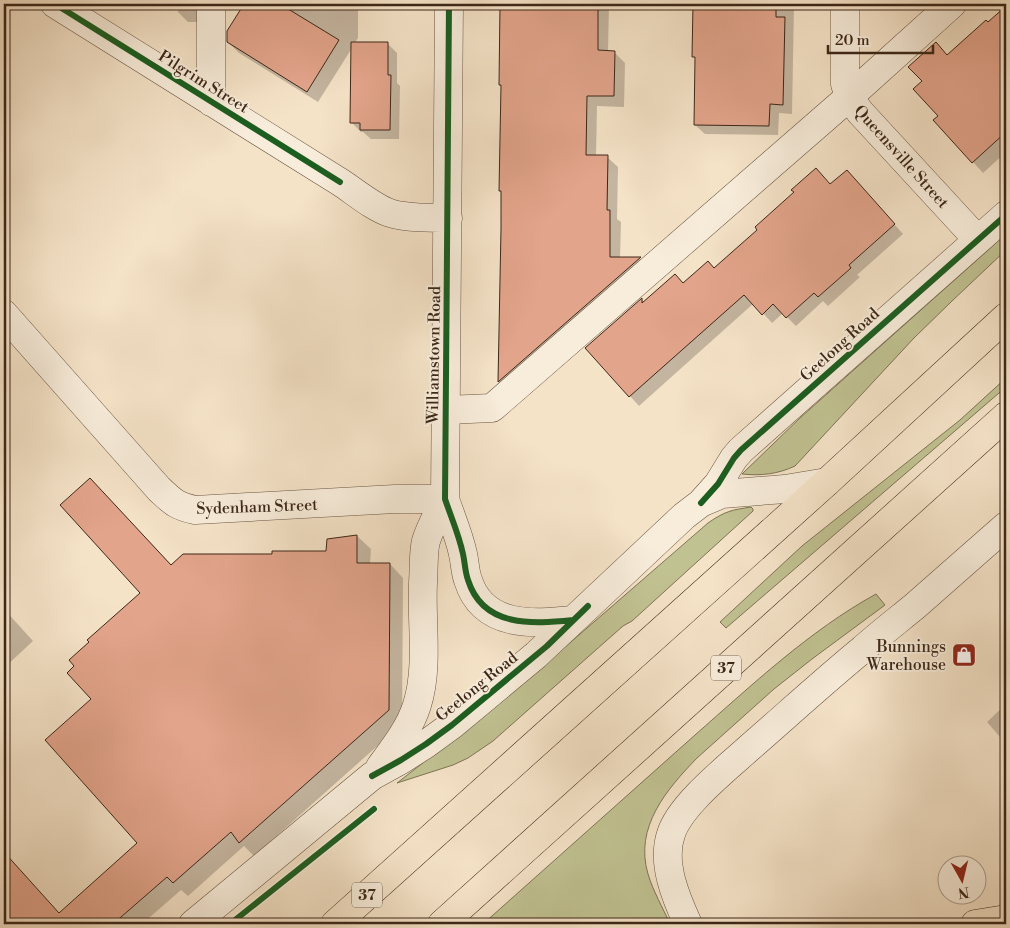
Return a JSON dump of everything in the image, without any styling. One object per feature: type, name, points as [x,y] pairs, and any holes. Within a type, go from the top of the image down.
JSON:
[{"type":"main road","name":"37","points":[[335,924],[827,482],[1006,317]]},
{"type":"main road","name":"37","points":[[444,922],[1006,416]]},
{"type":"main road","points":[[976,924],[1006,919]]},
{"type":"street","name":"Pilgrim Street","points":[[55,4],[340,182],[372,204],[389,213],[405,217],[448,218]]},
{"type":"street","points":[[211,4],[211,102]]},
{"type":"street","name":"Williamstown Road","points":[[449,4],[445,499],[463,553],[468,580],[475,596],[481,603],[500,616],[520,621],[573,620]]},
{"type":"street","name":"Queensville Street","points":[[846,4],[845,84],[849,97],[860,112],[978,240]]},
{"type":"street","points":[[446,410],[492,408],[849,97],[952,4]]},
{"type":"street","name":"Geelong Road","points":[[193,924],[372,776],[426,744],[452,725],[547,646],[684,516],[712,493],[741,450],[1006,215]]},
{"type":"street","name":"Sydenham Street","points":[[4,314],[170,500],[181,507],[195,510],[395,499],[445,499]]},
{"type":"street","name":"Geelong Road","points":[[701,503],[722,494],[784,489],[827,482]]},
{"type":"street","name":"Williamstown Road","points":[[372,776],[395,747],[417,706],[422,681],[422,598],[426,541],[445,499]]},
{"type":"street","points":[[688,924],[674,889],[668,859],[670,835],[683,812],[699,794],[785,716],[1006,526]]},
{"type":"green space","points":[[1006,234],[1006,250],[914,338],[795,466],[769,474],[742,474],[800,418]]},
{"type":"green space","points":[[1006,378],[1006,387],[726,628],[720,622],[802,546],[960,420]]},
{"type":"green space","points":[[751,507],[753,511],[632,621],[623,626],[493,741],[468,758],[453,765],[397,783],[504,700],[708,523],[729,512]]},
{"type":"green space","points":[[876,594],[885,605],[774,689],[697,758],[675,783],[656,810],[649,825],[645,857],[650,880],[670,924],[483,924],[760,678],[827,625]]},
{"type":"building","points":[[244,4],[280,4],[339,40],[307,92],[227,42],[227,31]]},
{"type":"building","points":[[528,4],[598,4],[598,50],[615,51],[614,96],[587,96],[586,155],[608,155],[607,210],[610,210],[610,257],[641,257],[498,382],[501,229],[501,191],[499,191],[500,5],[528,6]]},
{"type":"building","points":[[693,4],[776,4],[776,17],[785,17],[783,105],[770,104],[769,126],[694,125],[695,57],[692,57]]},
{"type":"building","points":[[1006,6],[1006,132],[972,163],[933,120],[938,116],[913,89],[922,81],[908,67],[936,42],[947,55],[986,20],[988,22]]},
{"type":"building","points":[[351,42],[388,42],[388,75],[391,75],[390,130],[360,130],[360,123],[350,123]]},
{"type":"building","points":[[816,168],[830,184],[847,170],[895,224],[849,265],[851,268],[818,297],[814,293],[786,318],[773,304],[762,315],[744,295],[629,397],[585,348],[642,298],[642,303],[675,274],[683,283],[708,261],[714,268],[757,230],[755,227],[794,192],[791,190]]},
{"type":"building","points":[[90,478],[171,565],[183,554],[272,554],[272,551],[326,551],[327,539],[357,535],[357,563],[390,563],[389,710],[239,843],[231,832],[173,883],[167,877],[113,924],[4,924],[4,852],[59,913],[137,843],[45,740],[91,699],[67,673],[74,666],[69,660],[89,642],[87,640],[140,593],[60,505]]},
{"type":"cycle path","points":[[55,4],[340,182]]},
{"type":"cycle path","points":[[449,4],[445,499],[463,554],[468,580],[475,596],[485,607],[497,615],[511,620],[526,622],[573,620]]},
{"type":"cycle path","points":[[701,503],[718,484],[741,450],[1006,215]]},
{"type":"cycle path","points":[[372,776],[401,760],[452,725],[547,646],[588,606]]},
{"type":"cycle path","points":[[230,924],[374,809]]},
{"type":"place","name":"Bunnings Warehouse","points":[[964,655]]}]
